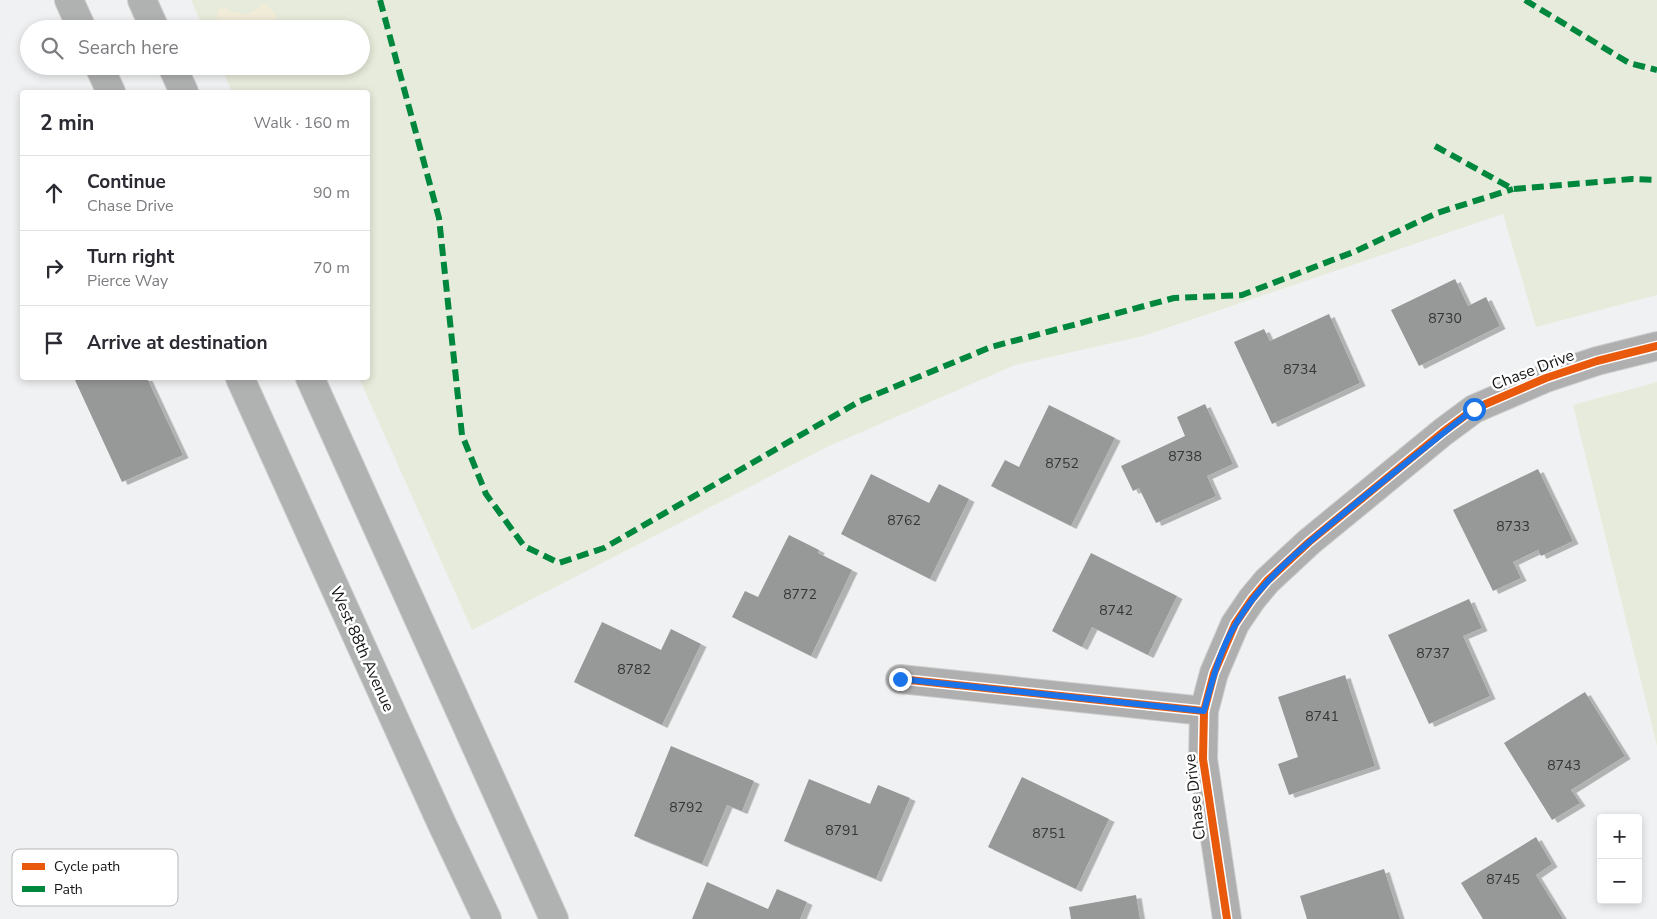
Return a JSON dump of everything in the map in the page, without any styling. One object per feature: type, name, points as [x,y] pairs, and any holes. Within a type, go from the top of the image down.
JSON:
[{"type":"main road","points":[[69,0],[78,20]]},
{"type":"main road","points":[[142,0],[151,20]]},
{"type":"main road","points":[[103,75],[110,90]]},
{"type":"main road","points":[[176,75],[183,90]]},
{"type":"main road","name":"West 88th Avenue","points":[[241,380],[436,813],[487,919]]},
{"type":"main road","points":[[311,380],[554,919]]},
{"type":"street","name":"Chase Drive","points":[[1226,919],[1202,759],[1204,711],[1214,674],[1235,624],[1252,598],[1309,542],[1443,432],[1474,409],[1546,378],[1597,361],[1657,346]]},
{"type":"street","points":[[900,679],[1204,711]]},
{"type":"green space","points":[[191,0],[1657,0],[1657,295],[1536,327],[1503,214],[1143,336],[1015,365],[827,447],[472,630],[360,380],[370,380],[370,90],[231,90],[225,75],[370,75],[370,20],[200,20]]},
{"type":"green space","points":[[1657,382],[1657,746],[1573,405]]},
{"type":"sand","points":[[264,4],[271,9],[277,20],[218,20],[217,15],[221,6],[238,13],[249,13]]},
{"type":"building","points":[[1455,279],[1468,306],[1486,297],[1500,326],[1419,366],[1391,310]]},
{"type":"building","points":[[1329,314],[1360,383],[1272,424],[1234,342],[1264,329],[1270,341]]},
{"type":"building","points":[[75,380],[148,380],[183,455],[122,482]]},
{"type":"building","points":[[1205,404],[1233,464],[1207,476],[1216,496],[1156,523],[1139,488],[1133,491],[1121,466],[1185,436],[1177,417]]},
{"type":"building","points":[[1049,405],[1115,438],[1071,526],[991,486],[1005,460],[1019,467]]},
{"type":"building","points":[[1538,469],[1573,541],[1541,556],[1538,550],[1513,562],[1521,578],[1493,591],[1453,510]]},
{"type":"building","points":[[871,474],[929,503],[939,484],[969,499],[930,579],[841,534]]},
{"type":"building","points":[[789,535],[819,550],[818,553],[852,570],[811,656],[732,617],[745,591],[758,597]]},
{"type":"building","points":[[1091,553],[1177,596],[1148,655],[1092,627],[1082,647],[1052,631]]},
{"type":"building","points":[[1469,599],[1482,628],[1463,636],[1490,696],[1429,724],[1388,635]]},
{"type":"building","points":[[602,622],[661,650],[671,629],[701,644],[662,725],[574,682]]},
{"type":"building","points":[[1345,675],[1375,766],[1289,795],[1278,764],[1298,757],[1278,697]]},
{"type":"building","points":[[1585,692],[1625,756],[1571,790],[1580,803],[1552,820],[1504,743]]},
{"type":"building","points":[[671,746],[754,781],[742,811],[727,805],[702,864],[634,836]]},
{"type":"building","points":[[1022,777],[1109,819],[1076,889],[988,847]]},
{"type":"building","points":[[809,779],[870,804],[878,785],[910,798],[876,879],[784,841]]},
{"type":"building","points":[[1536,837],[1552,864],[1536,875],[1563,919],[1483,919],[1461,883]]},
{"type":"building","points":[[1384,869],[1400,919],[1307,919],[1300,896]]},
{"type":"building","points":[[707,882],[768,909],[777,889],[807,902],[800,919],[692,919]]},
{"type":"building","points":[[1136,895],[1140,919],[1071,919],[1069,907]]},
{"type":"marked path","points":[[380,0],[439,218],[462,435],[486,494],[524,546],[559,563],[604,548],[860,401],[991,347],[1174,298],[1242,295],[1356,251],[1437,213],[1513,189]]},
{"type":"marked path","points":[[1525,0],[1629,63],[1657,70]]},
{"type":"marked path","points":[[1435,146],[1513,189],[1632,179],[1657,180]]},
{"type":"cycle path","points":[[1227,919],[1203,759],[1204,711],[1214,673],[1235,624],[1252,599],[1267,581],[1309,542],[1443,432],[1474,409],[1546,378],[1597,361],[1657,346]]},
{"type":"cycle path","points":[[900,679],[1204,711]]},
{"type":"route","points":[[900,679],[1204,711],[1214,674],[1235,624],[1252,598],[1309,542],[1443,432],[1474,409]]}]
